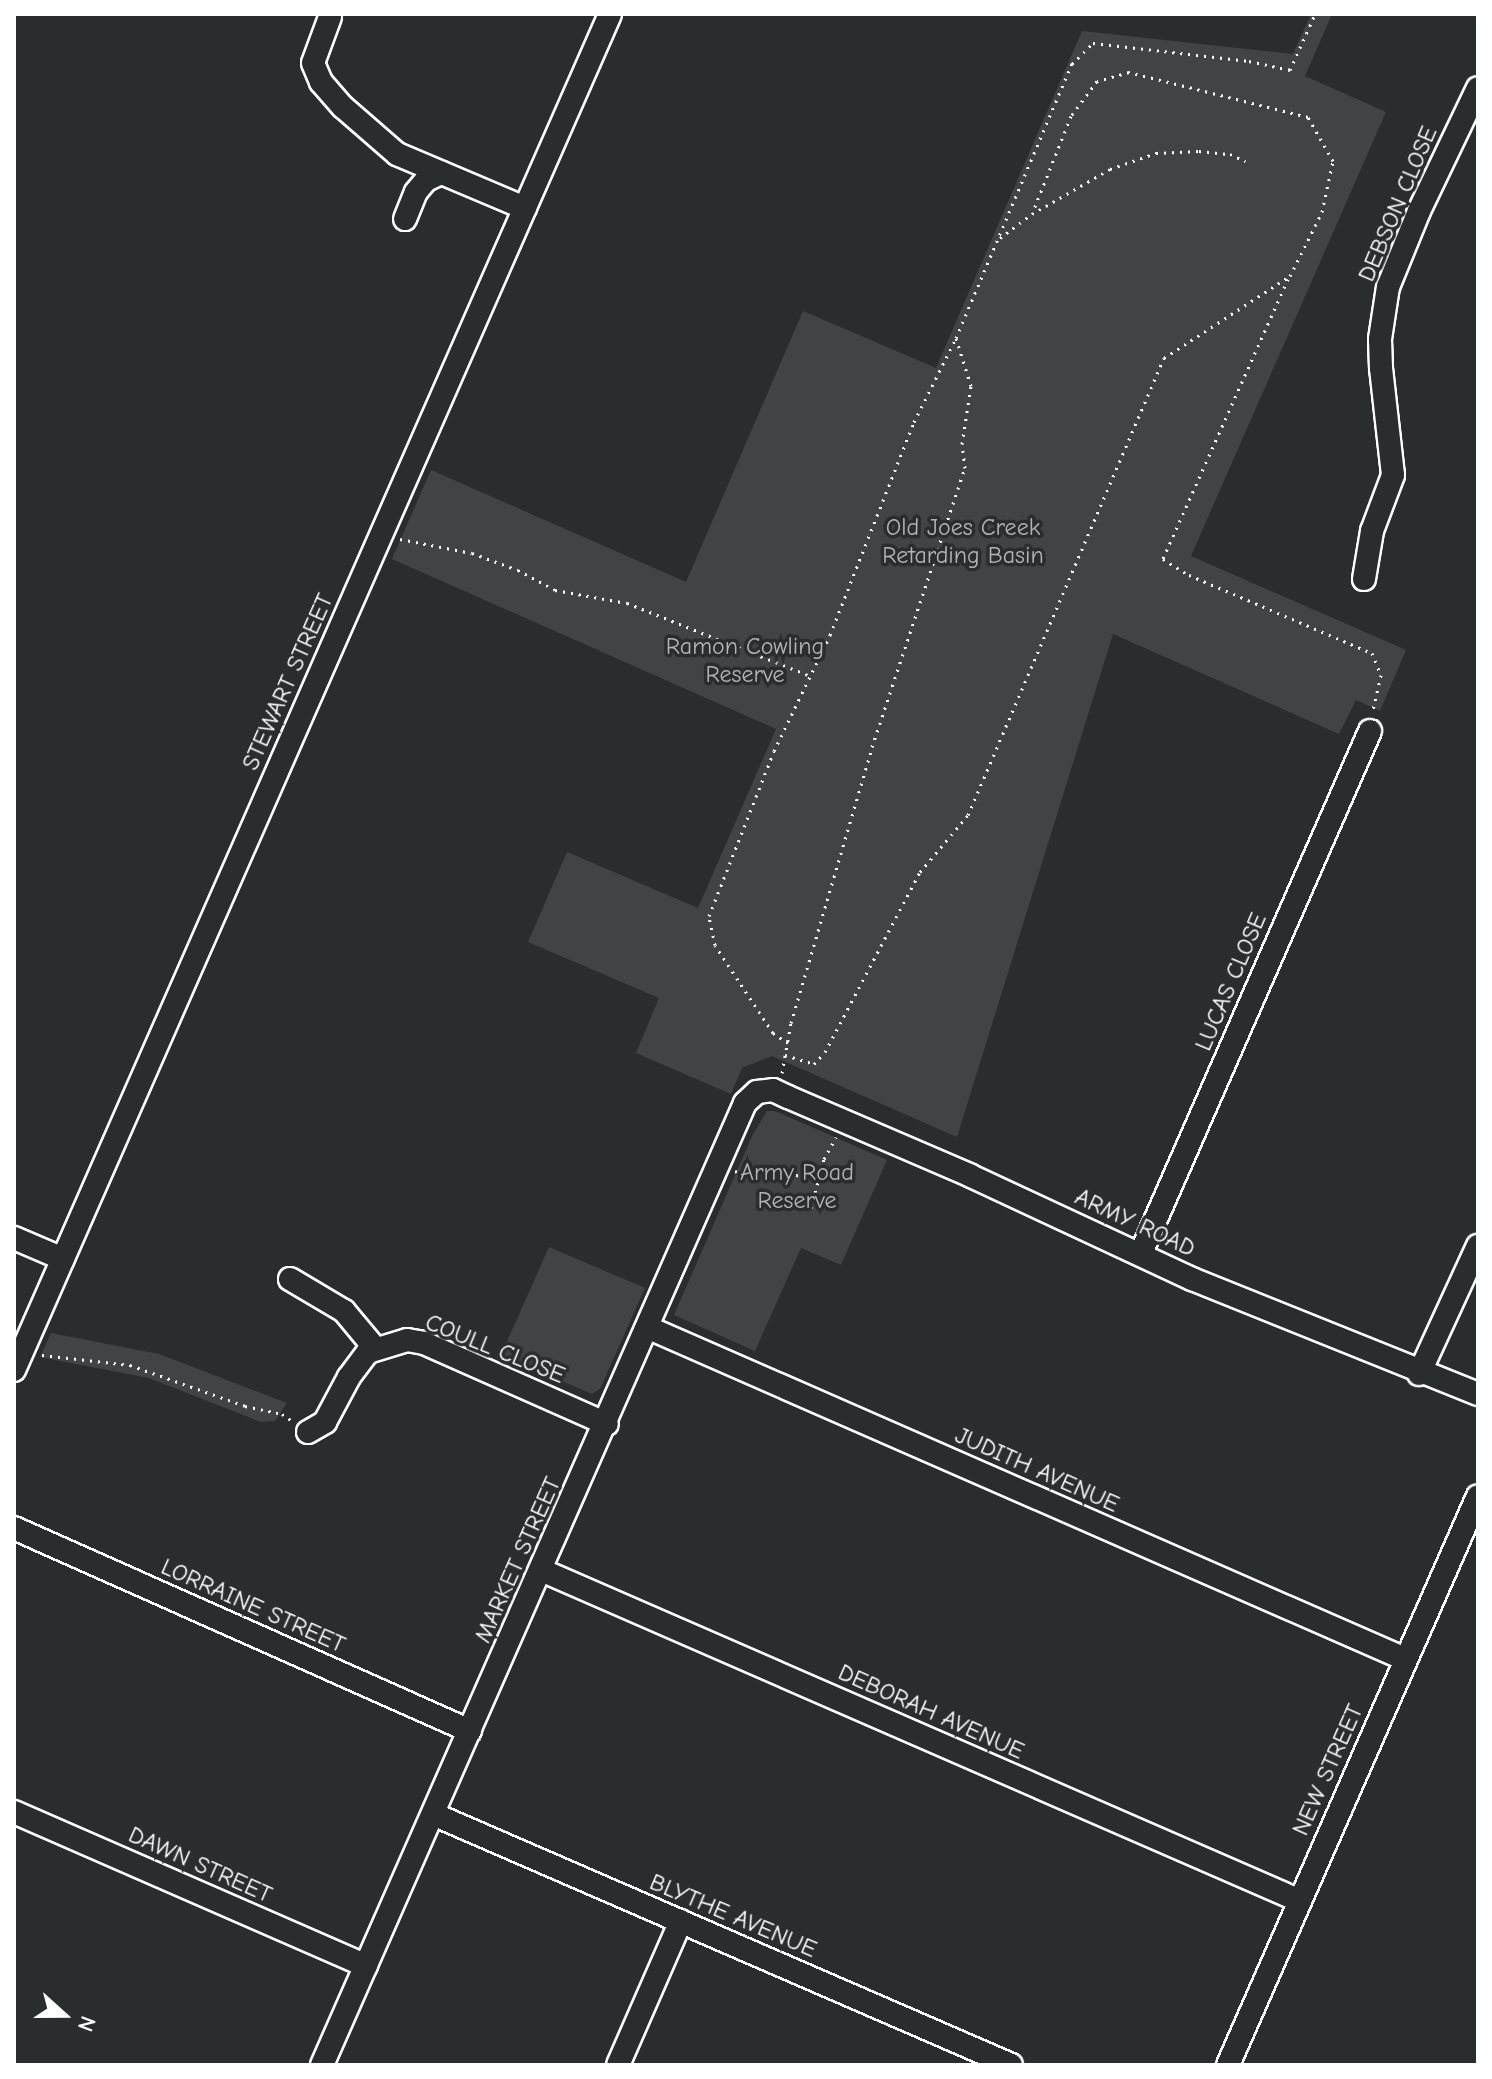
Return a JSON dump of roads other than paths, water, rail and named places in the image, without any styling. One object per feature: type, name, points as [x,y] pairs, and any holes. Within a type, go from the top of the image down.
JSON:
[{"type":"street","name":"STEWART STREET","points":[[17,1364],[610,14]]},
{"type":"street","points":[[330,17],[313,63],[321,82],[397,154],[525,208]]},
{"type":"street","name":"DEBSON CLOSE","points":[[1364,579],[1372,531],[1393,475],[1381,353],[1388,287],[1419,211],[1478,88]]},
{"type":"street","points":[[405,219],[416,192],[426,180],[441,173]]},
{"type":"street","name":"LUCAS CLOSE","points":[[1141,1253],[1370,731]]},
{"type":"street","name":"ARMY ROAD","points":[[773,1090],[1141,1253],[1192,1279],[1278,1311],[1419,1374],[1478,1394]]},
{"type":"street","name":"MARKET STREET","points":[[322,2065],[607,1424],[745,1103],[757,1092],[773,1090]]},
{"type":"street","points":[[14,1238],[63,1259]]},
{"type":"street","points":[[1419,1374],[1478,1246]]},
{"type":"street","points":[[290,1279],[344,1311],[374,1347],[349,1377],[325,1422],[308,1432]]},
{"type":"street","name":"JUDITH AVENUE","points":[[649,1328],[1405,1659]]},
{"type":"street","name":"COULL CLOSE","points":[[374,1347],[407,1340],[424,1343],[607,1424]]},
{"type":"street","name":"NEW STREET","points":[[1228,2065],[1478,1496]]},
{"type":"street","name":"LORRAINE STREET","points":[[14,1528],[470,1731]]},
{"type":"street","name":"DEBORAH AVENUE","points":[[541,1570],[1300,1901]]},
{"type":"street","name":"DAWN STREET","points":[[14,1812],[366,1966]]},
{"type":"street","name":"BLYTHE AVENUE","points":[[433,1814],[1011,2065]]},
{"type":"street","points":[[618,2065],[681,1921]]},
{"type":"park label","name":"Old Joes Creek Retarding Basin","points":[[963,542]]},
{"type":"park label","name":"Ramon Cowling Reserve","points":[[745,661]]},
{"type":"park label","name":"Army Road Reserve","points":[[797,1187]]}]
